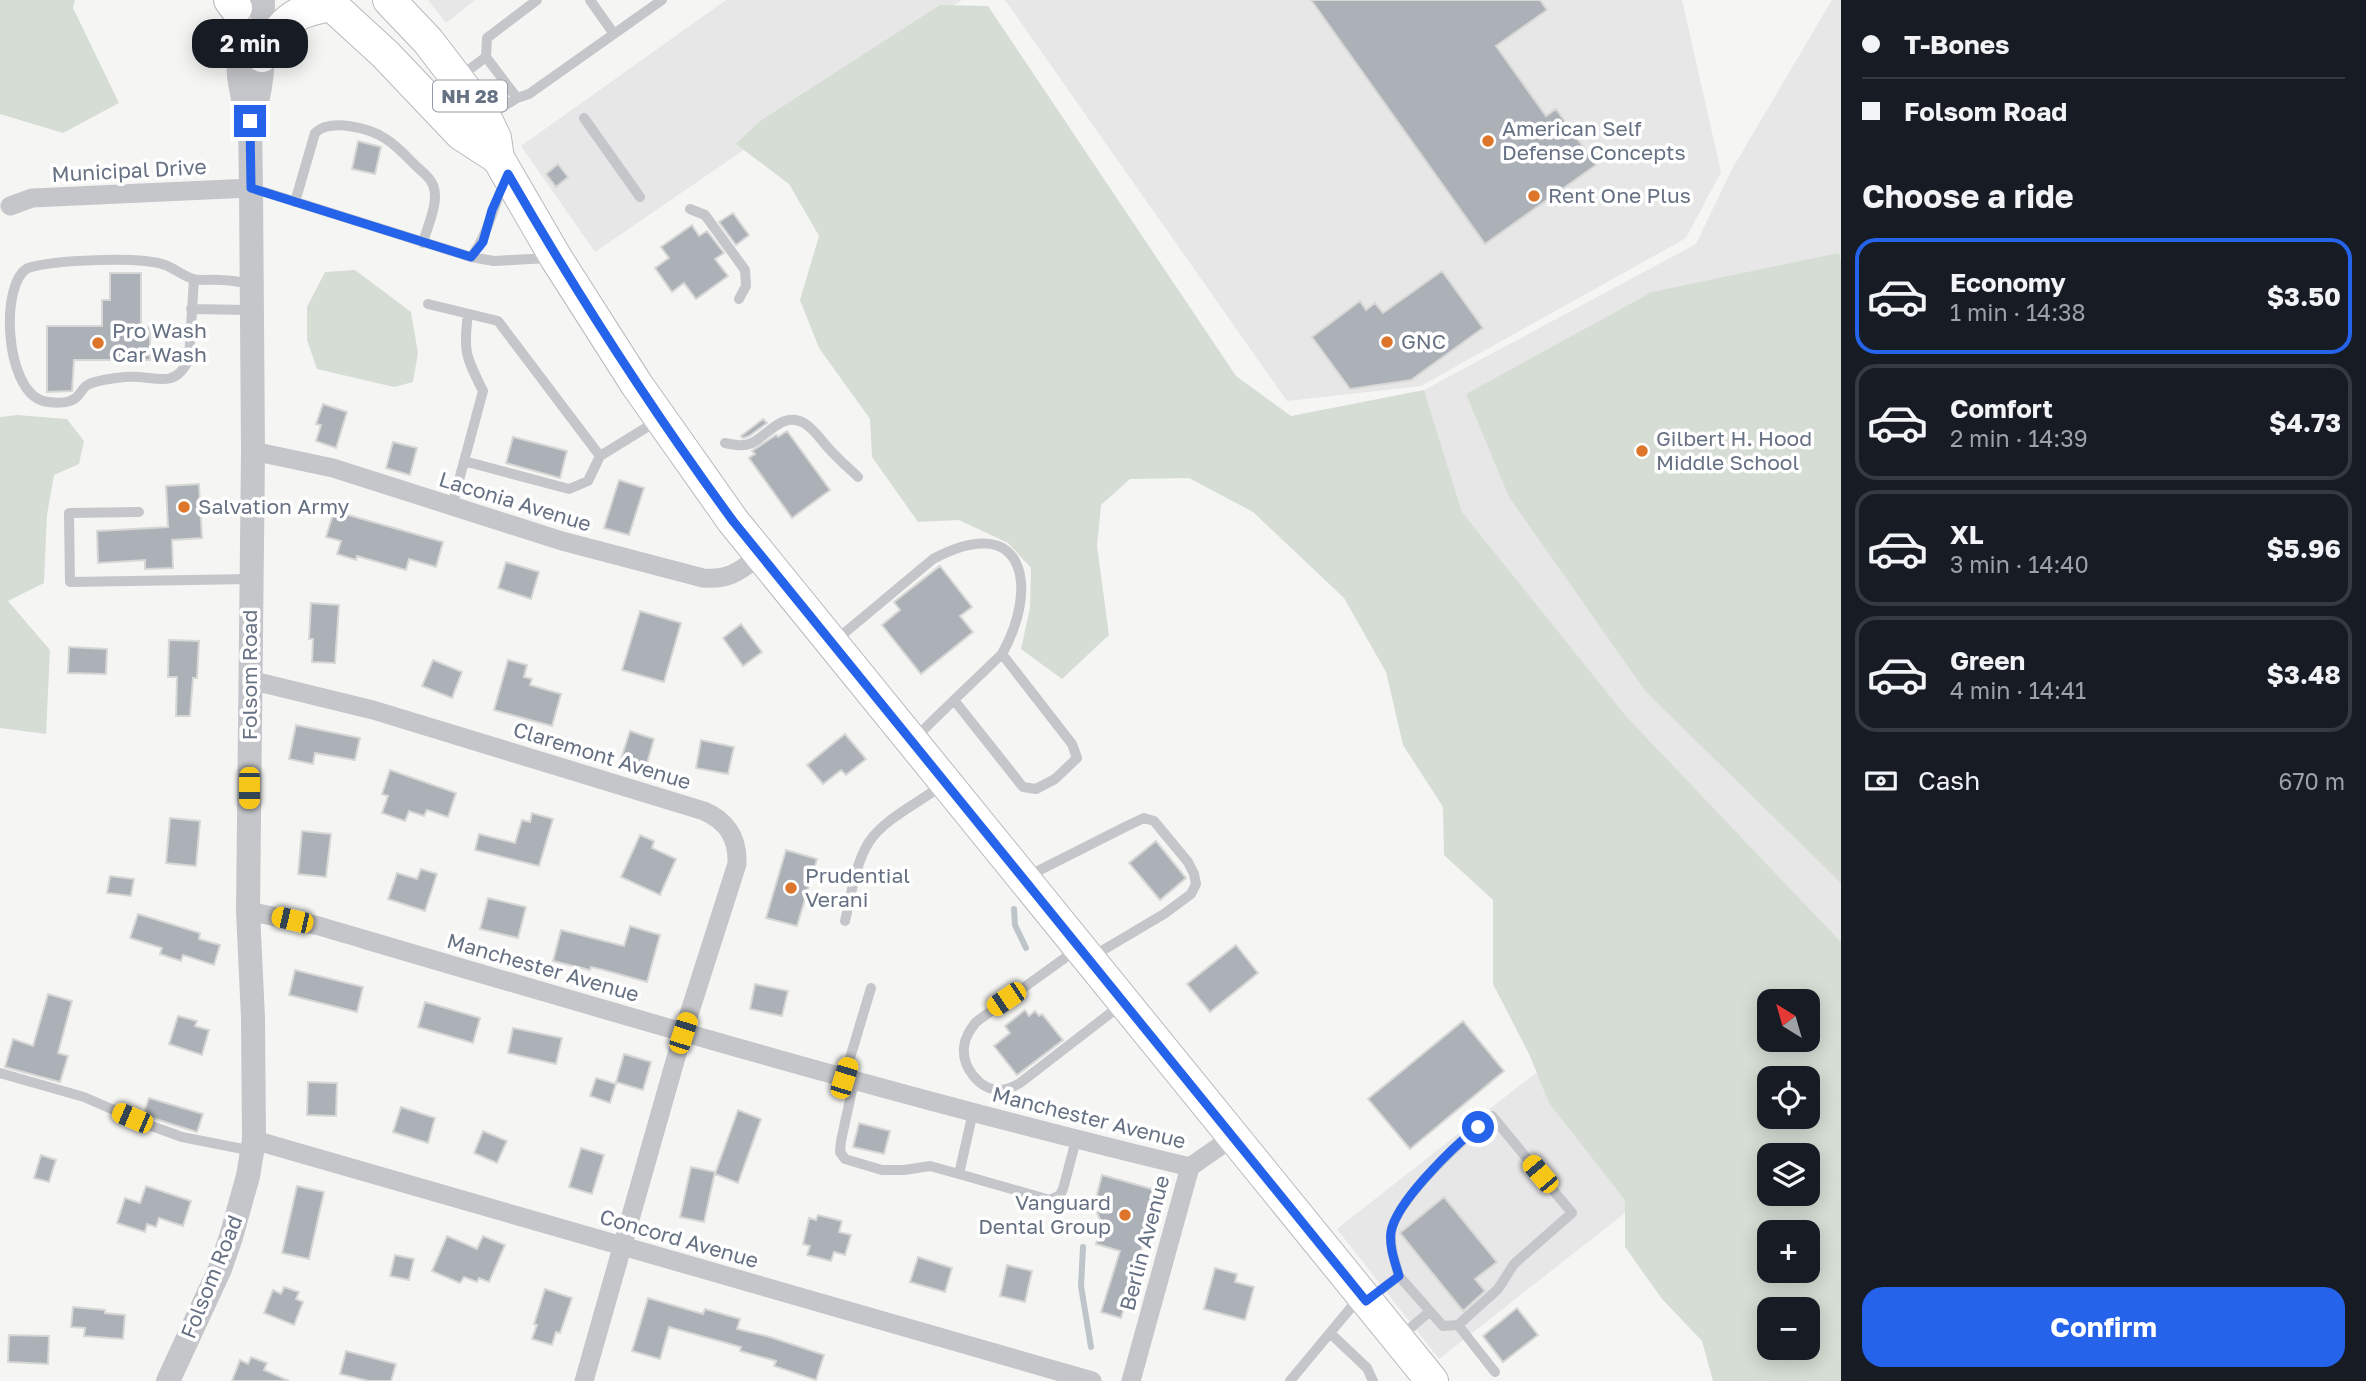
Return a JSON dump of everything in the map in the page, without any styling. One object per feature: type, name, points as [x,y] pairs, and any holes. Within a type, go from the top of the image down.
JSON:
[{"type":"main road","name":"NH 28","points":[[389,0],[428,41],[485,118],[495,138],[503,166],[556,258],[661,419],[760,556],[1432,1381]]},
{"type":"main road","name":"NH 28","points":[[329,2],[384,54],[461,134],[503,166]]},
{"type":"main road","points":[[262,57],[290,17],[329,2]]},
{"type":"street","name":"Folsom Road","points":[[241,2],[262,57],[258,104],[250,121]]},
{"type":"street","name":"Folsom Road","points":[[168,1381],[220,1269],[240,1207],[254,1145],[253,1018],[248,911],[253,451],[251,188],[250,121],[239,76],[241,2]]},
{"type":"street","name":"Municipal Drive","points":[[10,206],[32,198],[251,188]]},
{"type":"street","name":"Laconia Avenue","points":[[253,451],[333,468],[562,541],[704,578],[720,579],[733,574],[760,556]]},
{"type":"street","name":"Claremont Avenue","points":[[250,680],[373,710],[704,811],[724,822],[731,832],[736,843],[737,864],[683,1033],[584,1381]]},
{"type":"street","name":"Manchester Avenue","points":[[248,911],[332,930],[849,1079],[1076,1140],[1190,1167]]},
{"type":"street","name":"Berlin Avenue","points":[[1131,1381],[1190,1167],[1233,1137]]},
{"type":"street","name":"Concord Avenue","points":[[254,1145],[623,1246],[1092,1381]]},
{"type":"lane","points":[[517,98],[486,57],[487,38],[537,0]]},
{"type":"lane","points":[[590,0],[614,34]]},
{"type":"lane","points":[[485,118],[517,98],[529,94],[662,0]]},
{"type":"lane","points":[[458,78],[486,57]]},
{"type":"lane","points":[[584,118],[640,197]]},
{"type":"lane","points":[[295,202],[315,133],[320,128],[334,124],[373,132],[398,148],[432,183],[434,204],[423,243]]},
{"type":"lane","points":[[471,257],[483,242],[503,166]]},
{"type":"lane","points":[[251,188],[471,257],[494,261],[556,258]]},
{"type":"lane","points":[[690,209],[705,215],[744,270],[746,286],[739,299]]},
{"type":"lane","points":[[194,279],[189,359],[183,371],[172,379],[126,376],[86,385],[74,400],[55,403],[29,394],[23,386],[7,352],[1,312],[4,294],[13,276],[25,269],[43,264],[117,260],[163,264],[194,279],[252,284]]},
{"type":"lane","points":[[428,304],[498,321],[600,456]]},
{"type":"lane","points":[[191,309],[252,310]]},
{"type":"lane","points":[[452,506],[483,391],[469,364],[464,345],[468,314]]},
{"type":"lane","points":[[464,461],[569,489],[588,481],[600,456],[661,419]]},
{"type":"lane","points":[[725,443],[739,446],[752,443],[781,423],[791,419],[800,421],[858,477]]},
{"type":"lane","points":[[139,512],[69,513],[70,582],[251,579]]},
{"type":"lane","points":[[832,644],[933,559],[963,546],[979,543],[996,544],[1009,551],[1021,575],[1017,620],[1011,638],[1002,654],[911,742]]},
{"type":"lane","points":[[954,700],[1023,787],[1036,789],[1055,779],[1077,758],[1072,744],[1002,654]]},
{"type":"lane","points":[[845,920],[861,860],[869,843],[894,819],[945,783]]},
{"type":"lane","points":[[1023,878],[1144,818],[1154,821],[1180,852],[1194,874],[1196,884],[1191,894],[1164,914],[1084,953],[976,1022],[967,1034],[964,1049],[970,1072],[977,1081],[998,1090],[1009,1089],[1124,1003]]},
{"type":"lane","points":[[871,988],[849,1079],[840,1152],[845,1159],[882,1170],[930,1166],[1050,1200],[1060,1195],[1063,1189],[1076,1140]]},
{"type":"lane","points":[[0,1073],[84,1097],[182,1137],[254,1145]]},
{"type":"lane","points":[[959,1174],[973,1111]]},
{"type":"lane","points":[[1492,1116],[1572,1213],[1514,1264],[1498,1289],[1458,1325],[1443,1326],[1429,1312],[1399,1276],[1392,1253],[1391,1233],[1396,1218],[1438,1164],[1492,1116]]},
{"type":"lane","points":[[1290,1381],[1364,1298],[1399,1276]]},
{"type":"lane","points":[[1397,1339],[1429,1312]]},
{"type":"lane","points":[[1458,1325],[1495,1372]]},
{"type":"lane","points":[[1331,1333],[1367,1368],[1373,1381]]},
{"type":"shaded area","points":[[0,0],[75,0],[73,8],[119,103],[63,133],[0,114]]},
{"type":"shaded area","points":[[428,0],[475,0],[446,23]]},
{"type":"shaded area","points":[[726,0],[962,0],[595,252],[521,146]]},
{"type":"shaded area","points":[[1005,0],[1682,0],[1721,172],[1686,238],[1421,386],[1287,401]]},
{"type":"shaded area","name":"Gilbert H. Hood Middle School","points":[[1832,0],[1841,0],[1841,942],[1626,716],[1462,512],[1424,390],[1696,244],[1732,169]]},
{"type":"shaded area","points":[[940,5],[988,6],[1236,376],[1291,416],[1424,390],[1462,512],[1626,716],[1841,942],[1841,1381],[1713,1381],[1702,1341],[1662,1299],[1625,1247],[1625,1200],[1549,1103],[1530,1056],[1493,984],[1493,900],[1444,855],[1443,807],[1403,745],[1386,672],[1344,598],[1253,512],[1189,478],[1130,479],[1101,505],[1097,546],[1109,635],[1062,679],[1021,649],[1030,608],[1031,568],[1008,543],[959,520],[918,522],[872,457],[870,419],[819,348],[800,300],[819,236],[789,184],[736,144],[760,121]]},
{"type":"shaded area","name":"Gilbert H. Hood Middle School","points":[[1839,253],[1841,883],[1646,692],[1509,497],[1466,394],[1652,292]]},
{"type":"shaded area","points":[[355,270],[411,312],[418,353],[413,382],[394,387],[317,369],[307,340],[307,307],[325,272]]},
{"type":"shaded area","points":[[17,415],[67,419],[84,441],[79,464],[54,475],[47,515],[44,583],[8,601],[50,650],[46,734],[0,728],[0,417]]},
{"type":"shaded area","points":[[1542,1068],[1644,1198],[1439,1359],[1337,1229]]},
{"type":"building","points":[[1311,0],[1540,0],[1547,10],[1496,46],[1546,116],[1556,109],[1596,165],[1485,244]]},
{"type":"building","points":[[358,141],[381,147],[375,174],[352,169]]},
{"type":"building","points":[[558,164],[568,177],[556,187],[546,174]]},
{"type":"building","points":[[733,213],[749,235],[736,245],[719,222]]},
{"type":"building","points":[[692,225],[699,236],[707,231],[724,253],[715,259],[728,276],[696,299],[684,283],[672,292],[655,268],[669,258],[661,247]]},
{"type":"building","points":[[1442,271],[1483,328],[1411,380],[1350,389],[1312,337],[1360,301],[1366,310],[1375,303],[1383,313]]},
{"type":"building","name":"Pro Wash Car Wash","points":[[110,273],[141,273],[141,327],[150,327],[150,360],[74,360],[72,391],[47,392],[47,326],[102,326],[102,300],[110,300]]},
{"type":"building","points":[[323,404],[347,412],[336,448],[316,441],[321,425],[316,424]]},
{"type":"building","points":[[763,419],[767,423],[749,436],[741,436]]},
{"type":"building","points":[[787,431],[830,490],[792,518],[749,458],[755,454],[752,451]]},
{"type":"building","points":[[513,437],[567,451],[560,478],[506,463]]},
{"type":"building","points":[[393,442],[417,448],[410,475],[386,468]]},
{"type":"building","points":[[619,480],[644,488],[629,535],[604,528]]},
{"type":"building","name":"Salvation Army","points":[[199,484],[202,538],[172,540],[173,568],[145,569],[145,560],[98,563],[97,531],[168,527],[166,486]]},
{"type":"building","points":[[334,511],[443,542],[436,567],[409,559],[406,570],[357,556],[356,560],[337,554],[341,541],[326,537]]},
{"type":"building","points":[[506,562],[539,572],[531,599],[498,588]]},
{"type":"building","points":[[940,566],[972,607],[960,616],[973,632],[921,674],[882,625],[900,610],[894,602]]},
{"type":"building","points":[[311,603],[339,605],[335,663],[312,662],[313,639],[309,639]]},
{"type":"building","points":[[640,611],[681,623],[664,682],[622,670]]},
{"type":"building","points":[[741,624],[762,652],[743,666],[723,638]]},
{"type":"building","points":[[169,640],[199,641],[197,678],[193,678],[190,716],[176,716],[177,677],[168,677]]},
{"type":"building","points":[[69,647],[107,649],[106,674],[68,673]]},
{"type":"building","points":[[433,660],[462,672],[452,698],[422,686]]},
{"type":"building","points":[[508,660],[527,665],[524,677],[532,679],[530,685],[561,694],[552,726],[494,710]]},
{"type":"building","points":[[296,725],[360,738],[355,760],[315,753],[313,764],[289,759]]},
{"type":"building","points":[[630,731],[654,739],[646,767],[621,759]]},
{"type":"building","points":[[845,734],[866,759],[846,775],[841,770],[823,784],[807,765]]},
{"type":"building","points":[[701,740],[734,747],[728,774],[696,768]]},
{"type":"building","points":[[390,770],[456,793],[448,817],[427,810],[424,816],[409,811],[405,821],[382,813],[388,796],[382,794]]},
{"type":"building","points":[[532,813],[553,819],[539,866],[475,850],[479,834],[515,843],[522,820],[530,822]]},
{"type":"building","points":[[170,818],[200,821],[196,866],[166,863]]},
{"type":"building","points":[[302,831],[331,834],[326,877],[298,874]]},
{"type":"building","points":[[640,835],[654,841],[652,848],[676,859],[660,895],[621,877]]},
{"type":"building","points":[[1156,841],[1186,878],[1160,900],[1129,863]]},
{"type":"building","name":"Prudential Verani","points":[[786,850],[817,859],[797,926],[766,918]]},
{"type":"building","points":[[421,869],[437,874],[425,911],[388,899],[397,873],[417,879]]},
{"type":"building","points":[[110,876],[134,879],[131,896],[107,893]]},
{"type":"building","points":[[488,898],[526,907],[518,938],[480,929]]},
{"type":"building","points":[[138,914],[200,933],[199,939],[220,945],[214,965],[183,955],[181,961],[160,954],[162,948],[130,938]]},
{"type":"building","points":[[630,926],[660,935],[647,982],[591,967],[590,970],[553,961],[561,930],[624,946]]},
{"type":"building","points":[[1236,945],[1258,973],[1210,1012],[1187,984]]},
{"type":"building","points":[[295,970],[363,987],[357,1012],[289,995]]},
{"type":"building","points":[[755,984],[788,991],[782,1016],[750,1009]]},
{"type":"building","points":[[48,994],[72,1001],[58,1053],[68,1056],[60,1082],[5,1067],[13,1039],[33,1046]]},
{"type":"building","points":[[425,1002],[480,1018],[473,1043],[418,1027]]},
{"type":"building","points":[[1025,1010],[1029,1016],[1035,1011],[1039,1016],[1042,1014],[1063,1040],[1017,1075],[994,1046],[1010,1033],[1005,1026]]},
{"type":"building","points":[[178,1016],[197,1021],[195,1026],[209,1030],[202,1055],[169,1044]]},
{"type":"building","points":[[1463,1021],[1504,1071],[1410,1149],[1368,1099]]},
{"type":"building","points":[[513,1028],[562,1038],[556,1064],[508,1053]]},
{"type":"building","points":[[624,1054],[651,1062],[643,1090],[616,1082]]},
{"type":"building","points":[[596,1078],[616,1084],[610,1103],[590,1096]]},
{"type":"building","points":[[308,1082],[337,1083],[336,1116],[307,1115]]},
{"type":"building","points":[[149,1098],[203,1114],[197,1132],[143,1115]]},
{"type":"building","points":[[401,1107],[435,1118],[428,1143],[393,1132]]},
{"type":"building","points":[[738,1110],[761,1119],[738,1183],[715,1174]]},
{"type":"building","points":[[859,1123],[890,1131],[884,1154],[853,1147]]},
{"type":"building","points":[[483,1131],[507,1141],[497,1163],[474,1153]]},
{"type":"building","points":[[581,1148],[604,1155],[592,1194],[569,1187]]},
{"type":"building","points":[[41,1155],[56,1160],[49,1182],[34,1178]]},
{"type":"building","points":[[691,1167],[715,1172],[704,1222],[680,1217]]},
{"type":"building","name":"Vanguard Dental Group","points":[[1102,1175],[1159,1191],[1121,1318],[1101,1312],[1120,1251],[1096,1244],[1102,1224],[1094,1206]]},
{"type":"building","points":[[146,1186],[191,1201],[183,1226],[159,1218],[156,1227],[147,1224],[145,1232],[117,1223],[125,1198],[140,1203]]},
{"type":"building","points":[[297,1186],[324,1192],[309,1259],[282,1253]]},
{"type":"building","points":[[1444,1197],[1497,1262],[1475,1279],[1485,1291],[1463,1311],[1400,1233]]},
{"type":"building","points":[[818,1215],[842,1221],[839,1232],[851,1235],[845,1255],[834,1252],[831,1261],[807,1255],[810,1246],[803,1244],[809,1218],[816,1220]]},
{"type":"building","points":[[447,1236],[477,1249],[483,1236],[505,1245],[489,1282],[479,1278],[477,1282],[464,1277],[460,1283],[432,1271]]},
{"type":"building","points":[[395,1255],[414,1259],[409,1280],[390,1276]]},
{"type":"building","points":[[918,1257],[952,1268],[945,1292],[910,1282]]},
{"type":"building","points":[[1007,1265],[1032,1271],[1025,1302],[1000,1296]]},
{"type":"building","points":[[1215,1268],[1237,1274],[1235,1282],[1254,1287],[1245,1320],[1204,1309]]},
{"type":"building","points":[[284,1287],[299,1292],[296,1299],[303,1302],[294,1325],[264,1313],[273,1290],[281,1294]]},
{"type":"building","points":[[545,1289],[572,1298],[560,1333],[556,1332],[552,1345],[532,1339]]},
{"type":"building","points":[[648,1298],[703,1314],[705,1309],[740,1319],[737,1329],[824,1355],[816,1380],[774,1366],[776,1361],[740,1351],[741,1347],[669,1327],[660,1359],[632,1351]]},
{"type":"building","points":[[73,1307],[125,1315],[123,1339],[84,1336],[85,1328],[71,1327]]},
{"type":"building","points":[[1517,1308],[1538,1335],[1503,1362],[1483,1336]]},
{"type":"building","points":[[9,1335],[49,1336],[48,1364],[8,1362]]},
{"type":"building","points":[[346,1351],[396,1364],[391,1381],[369,1381],[340,1374]]},
{"type":"building","points":[[251,1357],[267,1363],[264,1370],[289,1381],[232,1381],[240,1360],[248,1364]]},
{"type":"waterway","points":[[1014,909],[1015,925],[1026,948]]},
{"type":"waterway","points":[[1083,1247],[1081,1286],[1091,1347]]},
{"type":"place","name":"American Self Defense Concepts","points":[[1488,141]]},
{"type":"place","name":"Rent One Plus","points":[[1534,196]]},
{"type":"place","name":"GNC","points":[[1387,342]]},
{"type":"place","name":"Pro Wash Car Wash","points":[[98,343]]},
{"type":"place","name":"Gilbert H. Hood Middle School","points":[[1642,451]]},
{"type":"place","name":"Salvation Army","points":[[184,507]]},
{"type":"place","name":"Prudential Verani","points":[[791,888]]},
{"type":"place","name":"Vanguard Dental Group","points":[[1125,1215]]},
{"type":"route","points":[[250,121],[251,188],[471,257],[483,242],[492,210],[508,174],[556,258],[637,385],[733,521],[1366,1301],[1399,1276],[1392,1253],[1391,1233],[1396,1218],[1438,1164],[1478,1127]]}]
